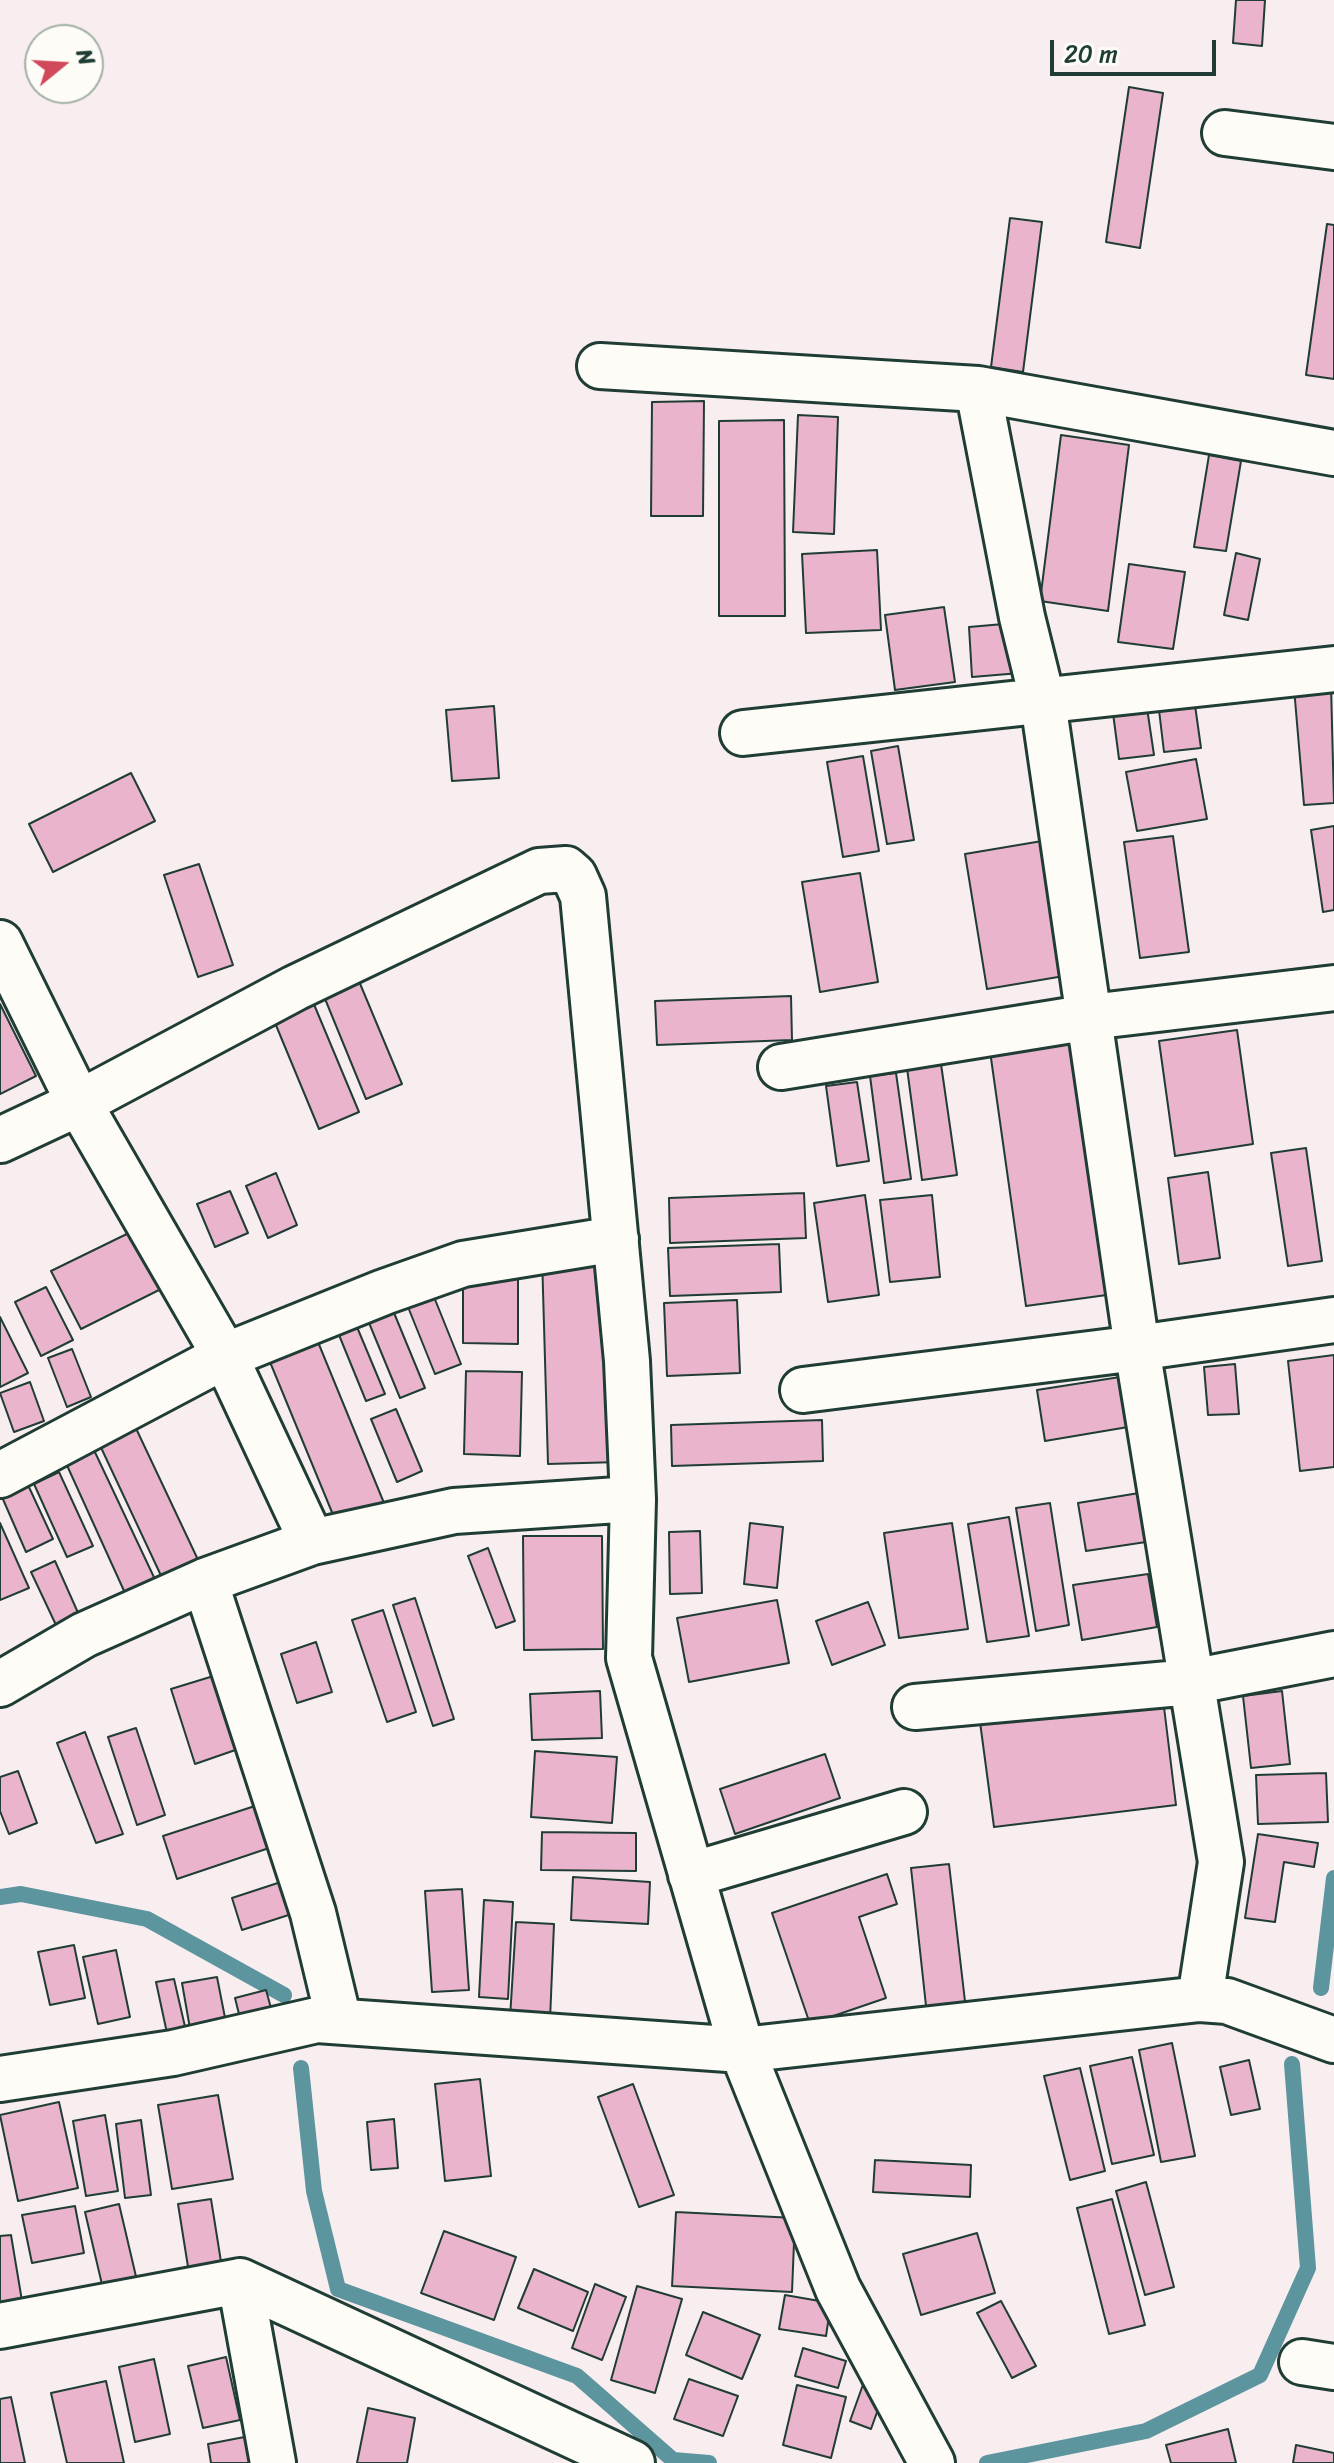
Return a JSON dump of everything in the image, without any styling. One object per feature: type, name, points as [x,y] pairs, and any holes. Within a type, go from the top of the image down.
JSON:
[{"type":"street","points":[[1225,133],[1334,147]]},
{"type":"street","points":[[600,366],[978,389],[1334,453]]},
{"type":"street","points":[[978,389],[1022,617],[1043,702],[1137,1348],[1221,1862],[1200,1999]]},
{"type":"street","points":[[743,733],[1334,669]]},
{"type":"street","points":[[0,1140],[79,1103],[295,988],[539,871],[566,869],[574,876],[583,896],[627,1361],[633,1499],[629,1658],[742,2050],[838,2289],[924,2449]]},
{"type":"street","points":[[0,943],[79,1103],[225,1356],[312,1542]]},
{"type":"street","points":[[781,1067],[1090,1017],[1334,988]]},
{"type":"street","points":[[0,1475],[225,1356],[384,1292],[463,1264],[616,1239]]},
{"type":"street","points":[[803,1390],[1334,1320]]},
{"type":"street","points":[[0,1684],[84,1635],[205,1581],[312,1542],[454,1511],[633,1499]]},
{"type":"street","points":[[205,1581],[313,1913],[339,2021]]},
{"type":"street","points":[[915,1707],[1191,1682],[1334,1654]]},
{"type":"street","points":[[691,1875],[904,1812]]},
{"type":"street","points":[[0,2079],[173,2053],[317,2020],[742,2050],[1200,1999],[1227,2001],[1334,2040]]},
{"type":"street","points":[[240,2281],[273,2463]]},
{"type":"street","points":[[0,2326],[240,2281],[632,2463]]},
{"type":"building","points":[[1236,0],[1265,0],[1262,46],[1233,43]]},
{"type":"building","points":[[1129,87],[1163,93],[1140,248],[1106,242]]},
{"type":"building","points":[[1010,218],[1042,222],[1023,372],[991,367]]},
{"type":"building","points":[[1327,224],[1334,225],[1334,379],[1306,375]]},
{"type":"building","points":[[704,401],[703,516],[651,516],[652,402]]},
{"type":"building","points":[[798,415],[838,417],[834,534],[793,532]]},
{"type":"building","points":[[784,420],[785,616],[719,616],[719,421]]},
{"type":"building","points":[[1061,435],[1129,445],[1108,611],[1040,601]]},
{"type":"building","points":[[1209,455],[1241,461],[1226,551],[1194,547]]},
{"type":"building","points":[[877,550],[881,630],[806,633],[802,554]]},
{"type":"building","points":[[1236,553],[1260,559],[1248,620],[1224,615]]},
{"type":"building","points":[[1129,564],[1185,572],[1173,649],[1118,642]]},
{"type":"building","points":[[944,607],[955,682],[895,690],[885,615]]},
{"type":"building","points":[[1015,623],[1020,673],[972,677],[969,627]]},
{"type":"building","points":[[1331,685],[1334,803],[1304,805],[1294,688]]},
{"type":"building","points":[[1195,705],[1201,748],[1164,752],[1159,710]]},
{"type":"building","points":[[494,706],[499,778],[452,781],[446,710]]},
{"type":"building","points":[[1147,708],[1154,755],[1119,759],[1113,713]]},
{"type":"building","points":[[898,746],[914,840],[887,844],[871,751]]},
{"type":"building","points":[[863,756],[879,851],[843,857],[827,762]]},
{"type":"building","points":[[1196,759],[1207,819],[1137,831],[1126,772]]},
{"type":"building","points":[[131,773],[155,821],[53,872],[29,824]]},
{"type":"building","points":[[1334,826],[1334,910],[1323,912],[1311,830]]},
{"type":"building","points":[[1173,836],[1189,952],[1140,958],[1124,842]]},
{"type":"building","points":[[1048,840],[1070,975],[987,989],[965,854]]},
{"type":"building","points":[[199,864],[233,965],[198,977],[164,875]]},
{"type":"building","points":[[860,873],[878,982],[820,992],[802,882]]},
{"type":"building","points":[[356,974],[402,1084],[366,1099],[321,989]]},
{"type":"building","points":[[791,996],[792,1040],[657,1045],[655,1001]]},
{"type":"building","points":[[313,1002],[359,1112],[319,1129],[273,1018]]},
{"type":"building","points":[[0,1004],[36,1076],[0,1094]]},
{"type":"building","points":[[1237,1030],[1253,1144],[1175,1156],[1159,1041]]},
{"type":"building","points":[[1078,1032],[1114,1294],[1026,1306],[989,1044]]},
{"type":"building","points":[[941,1064],[957,1175],[922,1180],[907,1068]]},
{"type":"building","points":[[896,1073],[911,1179],[884,1183],[870,1076]]},
{"type":"building","points":[[857,1082],[869,1161],[837,1166],[826,1086]]},
{"type":"building","points":[[1306,1148],[1322,1261],[1288,1266],[1271,1153]]},
{"type":"building","points":[[1208,1172],[1220,1258],[1179,1264],[1168,1178]]},
{"type":"building","points":[[276,1173],[297,1225],[268,1238],[246,1186]]},
{"type":"building","points":[[230,1191],[248,1233],[215,1247],[197,1204]]},
{"type":"building","points":[[804,1193],[806,1238],[670,1243],[669,1198]]},
{"type":"building","points":[[865,1195],[879,1295],[828,1302],[814,1203]]},
{"type":"building","points":[[932,1195],[940,1277],[890,1282],[880,1200]]},
{"type":"building","points":[[137,1229],[165,1287],[81,1329],[51,1271]]},
{"type":"building","points":[[779,1244],[781,1292],[670,1296],[668,1248]]},
{"type":"building","points":[[613,1254],[619,1462],[548,1464],[542,1256]]},
{"type":"building","points":[[463,1277],[518,1278],[518,1344],[463,1343]]},
{"type":"building","points":[[46,1287],[73,1340],[41,1356],[15,1302]]},
{"type":"building","points":[[432,1292],[461,1364],[435,1374],[406,1302]]},
{"type":"building","points":[[737,1300],[740,1373],[667,1376],[664,1303]]},
{"type":"building","points":[[392,1308],[425,1388],[400,1398],[367,1318]]},
{"type":"building","points":[[0,1317],[28,1373],[0,1387]]},
{"type":"building","points":[[357,1327],[385,1394],[366,1401],[339,1335]]},
{"type":"building","points":[[318,1342],[384,1503],[336,1522],[270,1362]]},
{"type":"building","points":[[72,1349],[91,1397],[67,1407],[48,1358]]},
{"type":"building","points":[[1334,1355],[1334,1467],[1300,1471],[1288,1361]]},
{"type":"building","points":[[1235,1364],[1239,1414],[1208,1415],[1204,1367]]},
{"type":"building","points":[[466,1371],[522,1372],[520,1456],[464,1454]]},
{"type":"building","points":[[1120,1377],[1128,1427],[1045,1441],[1037,1390]]},
{"type":"building","points":[[30,1382],[44,1421],[14,1432],[0,1393]]},
{"type":"building","points":[[396,1409],[422,1471],[397,1482],[371,1419]]},
{"type":"building","points":[[822,1420],[823,1461],[672,1466],[671,1425]]},
{"type":"building","points":[[133,1422],[200,1564],[164,1582],[97,1439]]},
{"type":"building","points":[[93,1448],[160,1590],[130,1604],[65,1461]]},
{"type":"building","points":[[59,1472],[93,1546],[67,1557],[34,1484]]},
{"type":"building","points":[[28,1485],[53,1539],[26,1552],[2,1497]]},
{"type":"building","points":[[1139,1493],[1146,1542],[1086,1551],[1078,1503]]},
{"type":"building","points":[[1050,1503],[1069,1625],[1036,1631],[1016,1508]]},
{"type":"building","points":[[1009,1517],[1029,1636],[987,1642],[968,1524]]},
{"type":"building","points":[[0,1523],[29,1588],[0,1600]]},
{"type":"building","points":[[750,1523],[783,1527],[777,1588],[744,1584]]},
{"type":"building","points":[[952,1523],[968,1629],[899,1638],[884,1533]]},
{"type":"building","points":[[700,1531],[702,1593],[670,1594],[669,1532]]},
{"type":"building","points":[[523,1536],[602,1536],[603,1649],[524,1650]]},
{"type":"building","points":[[488,1548],[515,1621],[496,1628],[468,1556]]},
{"type":"building","points":[[55,1561],[79,1615],[56,1625],[31,1572]]},
{"type":"building","points":[[1148,1574],[1157,1627],[1082,1640],[1073,1585]]},
{"type":"building","points":[[415,1598],[454,1719],[433,1726],[393,1605]]},
{"type":"building","points":[[777,1600],[789,1663],[689,1682],[677,1618]]},
{"type":"building","points":[[868,1602],[885,1645],[832,1665],[816,1621]]},
{"type":"building","points":[[383,1610],[416,1712],[387,1722],[352,1620]]},
{"type":"building","points":[[316,1642],[332,1692],[297,1703],[281,1654]]},
{"type":"building","points":[[220,1674],[244,1747],[195,1764],[171,1689]]},
{"type":"building","points":[[600,1691],[602,1738],[532,1740],[530,1694]]},
{"type":"building","points":[[1282,1691],[1290,1764],[1251,1768],[1243,1696]]},
{"type":"building","points":[[1163,1699],[1176,1805],[994,1827],[980,1722]]},
{"type":"building","points":[[136,1728],[165,1815],[137,1825],[108,1737]]},
{"type":"building","points":[[85,1732],[123,1834],[96,1843],[57,1743]]},
{"type":"building","points":[[535,1751],[617,1757],[612,1823],[531,1817]]},
{"type":"building","points":[[825,1754],[840,1798],[735,1834],[720,1789]]},
{"type":"building","points":[[18,1771],[37,1823],[9,1834],[0,1811],[0,1777]]},
{"type":"building","points":[[1326,1773],[1328,1822],[1258,1824],[1256,1775]]},
{"type":"building","points":[[261,1804],[275,1846],[177,1879],[163,1836]]},
{"type":"building","points":[[542,1832],[636,1833],[636,1871],[541,1870]]},
{"type":"building","points":[[1258,1834],[1318,1843],[1314,1867],[1284,1862],[1275,1922],[1245,1918]]},
{"type":"building","points":[[949,1864],[966,2010],[927,2015],[911,1868]]},
{"type":"building","points":[[887,1874],[897,1904],[859,1917],[886,1998],[810,2024],[772,1913]]},
{"type":"building","points":[[573,1877],[650,1882],[648,1924],[571,1920]]},
{"type":"building","points":[[290,1879],[301,1911],[242,1930],[232,1898]]},
{"type":"building","points":[[462,1889],[469,1990],[432,1992],[425,1891]]},
{"type":"building","points":[[484,1900],[513,1902],[508,1999],[479,1997]]},
{"type":"building","points":[[516,1922],[554,1924],[550,2020],[510,2018]]},
{"type":"building","points":[[74,1945],[85,1998],[50,2005],[38,1952]]},
{"type":"building","points":[[116,1950],[130,2017],[98,2024],[83,1957]]},
{"type":"building","points":[[217,1977],[228,2033],[192,2040],[182,1983]]},
{"type":"building","points":[[174,1979],[189,2044],[170,2047],[156,1982]]},
{"type":"building","points":[[266,1990],[276,2026],[244,2034],[235,1998]]},
{"type":"building","points":[[1172,2043],[1195,2156],[1161,2162],[1139,2050]]},
{"type":"building","points":[[1132,2057],[1154,2155],[1112,2164],[1090,2066]]},
{"type":"building","points":[[1249,2060],[1260,2109],[1231,2115],[1220,2067]]},
{"type":"building","points":[[1080,2068],[1105,2171],[1070,2180],[1044,2076]]},
{"type":"building","points":[[480,2079],[491,2176],[445,2181],[435,2084]]},
{"type":"building","points":[[633,2084],[674,2195],[639,2207],[598,2097]]},
{"type":"building","points":[[218,2095],[233,2179],[172,2189],[158,2105]]},
{"type":"building","points":[[59,2102],[78,2188],[18,2201],[0,2115]]},
{"type":"building","points":[[105,2115],[118,2191],[86,2196],[73,2121]]},
{"type":"building","points":[[394,2119],[398,2168],[371,2170],[367,2122]]},
{"type":"building","points":[[141,2120],[151,2195],[125,2198],[116,2124]]},
{"type":"building","points":[[875,2160],[971,2165],[970,2197],[873,2192]]},
{"type":"building","points":[[1146,2182],[1174,2287],[1145,2295],[1116,2191]]},
{"type":"building","points":[[211,2199],[222,2268],[189,2273],[178,2204]]},
{"type":"building","points":[[1112,2199],[1145,2325],[1109,2334],[1077,2208]]},
{"type":"building","points":[[119,2204],[138,2285],[104,2293],[85,2212]]},
{"type":"building","points":[[75,2206],[84,2253],[32,2263],[22,2215]]},
{"type":"building","points":[[676,2212],[795,2218],[792,2292],[672,2286]]},
{"type":"building","points":[[444,2231],[516,2257],[494,2320],[421,2293]]},
{"type":"building","points":[[977,2233],[995,2293],[921,2315],[903,2254]]},
{"type":"building","points":[[11,2235],[22,2301],[0,2305],[0,2236]]},
{"type":"building","points":[[534,2269],[588,2292],[573,2331],[518,2308]]},
{"type":"building","points":[[595,2284],[626,2297],[602,2360],[572,2348]]},
{"type":"building","points":[[637,2286],[682,2299],[655,2393],[611,2380]]},
{"type":"building","points":[[785,2295],[831,2303],[826,2336],[779,2329]]},
{"type":"building","points":[[1001,2301],[1036,2366],[1012,2378],[977,2313]]},
{"type":"building","points":[[703,2312],[760,2335],[742,2379],[686,2355]]},
{"type":"building","points":[[803,2348],[846,2361],[838,2388],[795,2376]]},
{"type":"building","points":[[226,2357],[240,2420],[203,2428],[188,2366]]},
{"type":"building","points":[[154,2359],[170,2434],[135,2442],[119,2367]]},
{"type":"building","points":[[689,2379],[738,2396],[723,2436],[674,2419]]},
{"type":"building","points":[[865,2379],[886,2387],[871,2429],[850,2421]]},
{"type":"building","points":[[106,2381],[124,2463],[67,2463],[51,2393]]},
{"type":"building","points":[[797,2385],[846,2397],[831,2458],[783,2445]]},
{"type":"building","points":[[11,2397],[25,2463],[0,2463],[0,2399]]},
{"type":"building","points":[[368,2408],[415,2418],[407,2463],[357,2463]]},
{"type":"building","points":[[1228,2429],[1236,2463],[1171,2463],[1166,2445]]},
{"type":"building","points":[[255,2435],[260,2463],[211,2463],[208,2444]]},
{"type":"building","points":[[1296,2445],[1334,2453],[1334,2463],[1293,2463]]},
{"type":"waterway","points":[[1321,1988],[1334,1878]]},
{"type":"waterway","points":[[0,1897],[21,1894],[147,1919],[284,1995]]},
{"type":"waterway","points":[[987,2463],[1146,2431],[1260,2375],[1308,2268],[1292,2064]]},
{"type":"waterway","points":[[301,2068],[314,2191],[338,2289],[577,2376],[673,2460],[709,2463]]}]
